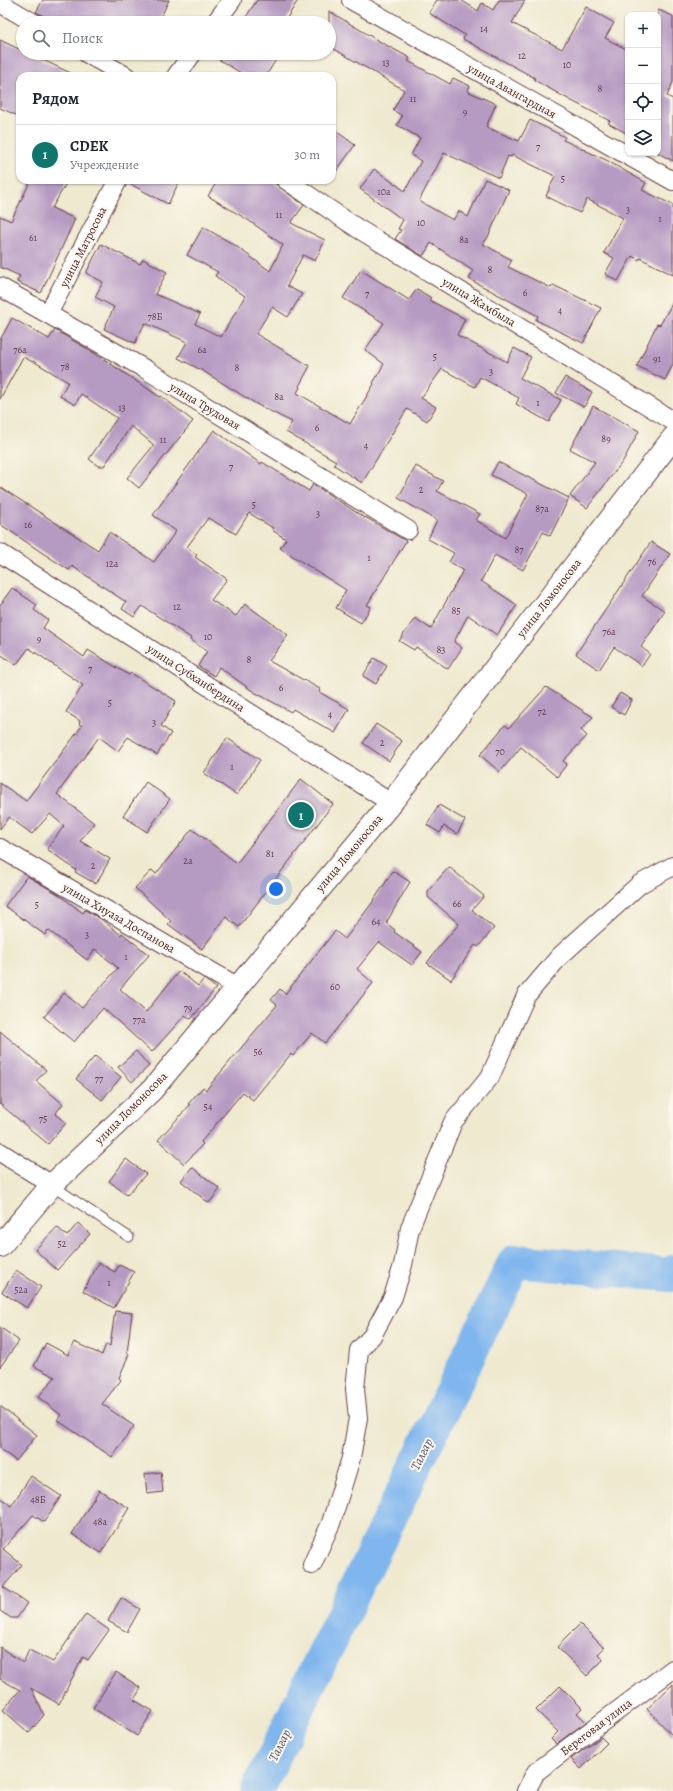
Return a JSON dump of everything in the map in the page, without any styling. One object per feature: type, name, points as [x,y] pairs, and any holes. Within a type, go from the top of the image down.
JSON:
[{"type":"main road","name":"улица Ломоносова","points":[[0,1246],[52,1185],[152,1090],[238,987],[391,803],[673,438]]},
{"type":"street","points":[[220,16],[232,0]]},
{"type":"street","name":"улица Авангардная","points":[[351,0],[673,181]]},
{"type":"street","points":[[0,3],[22,16]]},
{"type":"street","points":[[98,60],[119,72]]},
{"type":"street","points":[[179,72],[188,60]]},
{"type":"street","name":"улица Матросова","points":[[48,314],[116,184]]},
{"type":"street","name":"улица Жамбыла","points":[[292,184],[357,228],[673,421]]},
{"type":"street","name":"улица Трудовая","points":[[0,287],[146,369],[408,530]]},
{"type":"street","name":"улица Субханбердина","points":[[0,553],[391,803]]},
{"type":"street","name":"улица Хиуаза Доспанова","points":[[0,848],[238,987]]},
{"type":"street","points":[[312,1565],[331,1523],[351,1458],[358,1418],[355,1389],[359,1350],[372,1336],[394,1297],[403,1265],[410,1228],[453,1122],[490,1077],[526,996],[560,956],[640,884],[673,866]]},
{"type":"street","points":[[0,1152],[52,1185]]},
{"type":"street","name":"Береговая улица","points":[[526,1791],[536,1772],[673,1669]]},
{"type":"lane","points":[[52,1185],[129,1237]]},
{"type":"building","points":[[43,0],[169,0],[161,16],[44,16],[36,12]]},
{"type":"building","points":[[257,0],[298,0],[288,16],[247,16]]},
{"type":"building","points":[[437,0],[461,0],[478,11],[482,3],[493,10],[499,0],[525,0],[512,23],[562,49],[586,7],[614,23],[605,38],[625,48],[625,132],[608,123],[610,121],[534,80],[535,78],[463,39],[465,35],[429,13]]},
{"type":"building","points":[[658,10],[673,16],[673,82],[667,96],[673,99],[673,161],[661,155],[661,12],[658,12]]},
{"type":"building","points":[[329,11],[410,58],[408,61],[450,84],[453,78],[470,86],[467,91],[496,104],[486,127],[519,141],[530,120],[565,137],[563,140],[606,160],[646,183],[642,190],[673,205],[673,275],[640,258],[639,260],[632,256],[618,281],[605,274],[614,258],[604,253],[623,218],[587,199],[580,213],[546,196],[555,176],[512,155],[511,157],[508,156],[499,178],[444,153],[419,201],[453,220],[459,211],[468,217],[485,179],[509,190],[488,237],[483,244],[512,260],[508,267],[551,288],[553,285],[601,308],[583,343],[536,320],[538,316],[469,279],[473,271],[431,243],[423,256],[395,239],[401,230],[398,229],[403,220],[360,189],[374,169],[405,191],[421,161],[411,155],[420,138],[397,125],[402,116],[393,110],[404,90],[336,50],[336,16],[329,16]]},
{"type":"building","points":[[0,40],[16,48],[16,60],[43,60],[68,72],[16,72],[16,115],[0,108]]},
{"type":"building","points":[[220,60],[276,60],[268,72],[239,72]]},
{"type":"building","points":[[336,131],[355,145],[336,171]]},
{"type":"building","points":[[29,184],[66,184],[52,208],[75,219],[41,293],[17,282],[20,276],[0,267],[0,216],[11,221]]},
{"type":"building","points":[[130,184],[178,184],[168,204]]},
{"type":"building","points":[[216,184],[275,184],[304,205],[291,223],[325,240],[315,261],[303,255],[287,286],[302,294],[288,317],[272,307],[256,334],[310,366],[299,386],[300,387],[297,393],[350,424],[374,384],[373,383],[384,364],[365,350],[384,323],[343,298],[361,270],[409,300],[417,289],[431,298],[429,300],[465,319],[457,335],[507,362],[514,348],[531,357],[520,378],[561,400],[549,422],[516,404],[519,398],[480,377],[475,387],[442,369],[421,398],[436,407],[427,421],[407,409],[362,483],[334,465],[336,461],[286,432],[292,422],[258,405],[203,371],[178,358],[187,342],[145,323],[135,343],[104,329],[114,307],[95,297],[103,282],[86,273],[101,244],[140,264],[143,259],[167,272],[155,294],[200,314],[195,324],[221,337],[245,296],[215,276],[218,272],[187,255],[203,227],[233,244],[270,271],[283,245],[248,220],[208,196]]},
{"type":"building","points":[[673,302],[673,364],[665,380],[637,366],[657,324],[660,325]]},
{"type":"building","points":[[12,318],[49,339],[55,330],[96,354],[160,397],[161,396],[193,421],[139,488],[127,478],[154,445],[131,426],[104,466],[98,466],[89,459],[117,418],[81,394],[75,405],[60,396],[68,382],[33,361],[23,357],[0,399],[0,340]]},
{"type":"building","points":[[565,377],[592,392],[584,407],[556,393]]},
{"type":"building","points":[[593,406],[639,431],[623,461],[587,508],[570,496],[595,462],[570,449]]},
{"type":"building","points":[[214,430],[261,464],[262,462],[309,491],[313,484],[365,518],[406,541],[367,605],[371,607],[361,623],[336,608],[346,590],[280,548],[286,539],[272,530],[273,528],[249,513],[236,534],[208,518],[187,547],[197,555],[195,557],[227,579],[211,600],[236,616],[245,604],[288,635],[269,661],[320,689],[319,692],[349,709],[335,733],[293,709],[291,712],[254,692],[219,667],[214,676],[198,666],[207,651],[190,640],[191,638],[142,606],[134,617],[122,609],[126,602],[72,566],[69,570],[0,524],[0,487],[98,550],[109,532],[154,562],[176,531],[153,515]]},
{"type":"building","points":[[498,462],[569,498],[550,536],[543,532],[523,570],[495,555],[481,581],[517,605],[497,635],[468,615],[454,642],[462,648],[448,669],[416,647],[414,650],[399,641],[415,618],[431,629],[463,570],[449,562],[454,553],[428,539],[437,520],[398,498],[416,466],[443,481],[437,491],[480,514],[476,520],[505,538],[528,494],[491,475]]},
{"type":"building","points":[[651,542],[670,554],[642,596],[665,611],[641,647],[650,654],[642,666],[614,647],[599,670],[576,654]]},
{"type":"building","points":[[12,588],[37,605],[34,610],[48,620],[43,628],[84,657],[88,650],[129,675],[131,673],[176,701],[161,726],[171,733],[157,755],[128,737],[118,751],[99,737],[57,794],[94,823],[80,841],[110,859],[96,884],[75,872],[76,870],[47,849],[64,826],[50,814],[32,834],[9,817],[0,829],[0,783],[26,801],[82,726],[79,724],[80,721],[66,712],[83,685],[29,648],[16,665],[0,654],[0,605]]},
{"type":"building","points":[[374,658],[387,666],[376,684],[363,676]]},
{"type":"building","points":[[546,687],[593,717],[581,730],[587,736],[563,761],[567,764],[557,777],[521,747],[500,772],[480,755],[505,725],[509,728]]},
{"type":"building","points":[[620,693],[632,700],[624,715],[611,707]]},
{"type":"building","points":[[376,724],[402,741],[389,761],[363,743]]},
{"type":"building","points":[[227,738],[260,760],[237,795],[204,773]]},
{"type":"building","points":[[301,779],[333,804],[239,927],[226,917],[202,949],[168,924],[171,921],[135,888],[152,870],[156,874],[192,829],[237,863]]},
{"type":"building","points":[[146,782],[170,799],[147,832],[123,816]]},
{"type":"building","points":[[439,805],[465,820],[457,834],[444,826],[440,833],[427,825]]},
{"type":"building","points":[[449,867],[484,896],[472,910],[494,928],[478,947],[475,945],[451,980],[427,963],[459,924],[428,897],[428,891]]},
{"type":"building","points":[[393,871],[410,882],[386,923],[395,930],[394,932],[422,952],[412,965],[379,942],[357,969],[373,983],[325,1043],[312,1033],[293,1056],[291,1054],[253,1100],[243,1092],[201,1142],[203,1144],[184,1164],[158,1140],[190,1105],[188,1104],[203,1087],[206,1090],[277,1005],[271,1000],[280,989],[285,994],[335,931],[345,939],[372,903]]},
{"type":"building","points":[[27,876],[58,894],[83,913],[85,910],[101,919],[121,935],[122,933],[149,955],[120,989],[146,1012],[179,971],[198,986],[204,979],[216,988],[191,1019],[185,1015],[152,1052],[103,1008],[74,1042],[44,1017],[64,993],[82,1008],[118,968],[95,949],[87,960],[48,930],[45,935],[5,906]]},
{"type":"building","points":[[0,1031],[46,1070],[36,1081],[63,1104],[55,1114],[66,1123],[48,1144],[0,1104]]},
{"type":"building","points":[[136,1051],[149,1066],[132,1082],[118,1067]]},
{"type":"building","points":[[95,1056],[121,1077],[102,1100],[76,1079]]},
{"type":"building","points":[[126,1159],[146,1174],[127,1195],[109,1181]]},
{"type":"building","points":[[192,1167],[220,1189],[209,1203],[181,1181]]},
{"type":"building","points":[[78,1223],[90,1234],[57,1270],[35,1250],[57,1227],[67,1236]]},
{"type":"building","points":[[99,1263],[115,1272],[119,1265],[134,1272],[114,1308],[83,1291]]},
{"type":"building","points":[[16,1270],[41,1287],[27,1308],[2,1292]]},
{"type":"building","points":[[115,1311],[132,1313],[127,1353],[129,1354],[119,1378],[121,1380],[102,1404],[134,1426],[112,1457],[57,1420],[61,1415],[38,1397],[55,1377],[34,1366],[46,1343],[68,1355],[74,1342],[102,1355],[106,1344],[110,1346]]},
{"type":"building","points":[[0,1327],[19,1341],[0,1367]]},
{"type":"building","points":[[0,1406],[37,1435],[16,1461],[0,1449]]},
{"type":"building","points":[[161,1472],[163,1492],[147,1494],[145,1474]]},
{"type":"building","points":[[31,1476],[61,1496],[44,1522],[33,1515],[3,1549],[22,1565],[3,1587],[27,1603],[17,1618],[11,1618],[0,1611],[0,1497],[11,1506]]},
{"type":"building","points":[[99,1490],[129,1508],[101,1553],[72,1534]]},
{"type":"building","points":[[121,1598],[140,1609],[127,1632],[108,1621]]},
{"type":"building","points":[[86,1614],[109,1630],[88,1660],[83,1657],[59,1704],[31,1688],[44,1715],[29,1733],[3,1710],[20,1690],[0,1679],[0,1647],[23,1663],[29,1650],[53,1662]]},
{"type":"building","points":[[580,1624],[604,1648],[598,1654],[603,1660],[587,1676],[557,1647]]},
{"type":"building","points":[[116,1672],[141,1688],[134,1700],[153,1711],[137,1736],[93,1708]]},
{"type":"building","points":[[673,1684],[673,1736],[647,1709]]},
{"type":"building","points":[[560,1686],[582,1708],[577,1713],[586,1722],[556,1744],[551,1739],[558,1732],[536,1710]]},
{"type":"building","points":[[601,1737],[607,1743],[581,1769],[571,1759]]},
{"type":"waterway","name":"Талғар","points":[[257,1791],[515,1261],[671,1275],[673,1272]]},
{"type":"place","name":"CDEK","points":[[301,815]]}]
